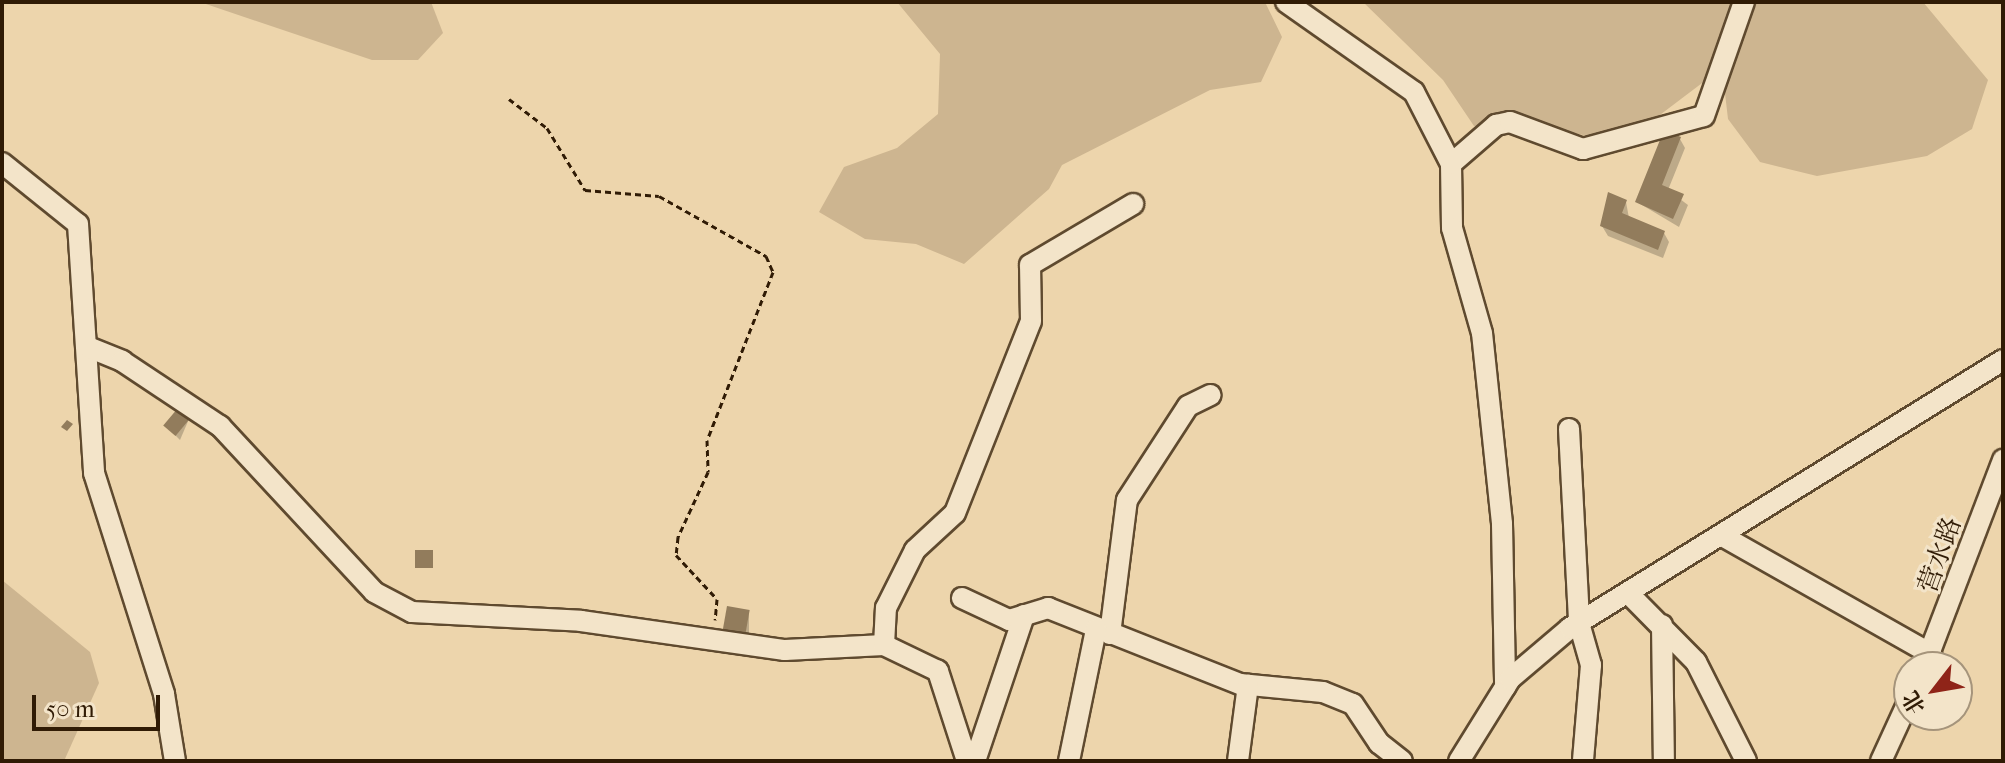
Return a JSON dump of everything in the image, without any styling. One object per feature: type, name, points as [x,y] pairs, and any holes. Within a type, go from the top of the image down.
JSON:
[{"type":"street","points":[[1286,2],[1414,92],[1451,164],[1452,228],[1482,333],[1499,494],[1505,687]]},
{"type":"street","points":[[1451,164],[1496,125],[1510,122],[1583,149],[1704,116],[1744,2]]},
{"type":"street","points":[[2,163],[78,224],[94,473],[164,694],[175,761]]},
{"type":"street","points":[[884,645],[886,608],[915,550],[955,513],[1031,321],[1030,265],[1133,204]]},
{"type":"street","points":[[88,347],[122,361],[220,426],[374,592],[412,612],[581,621],[785,650],[884,645],[938,671],[967,761]]},
{"type":"street","points":[[1459,761],[1505,687],[1579,623],[1726,538],[2003,360]]},
{"type":"street","points":[[1069,761],[1103,631],[1127,500],[1188,406],[1211,395]]},
{"type":"street","points":[[1569,429],[1579,623],[1591,665],[1583,761]]},
{"type":"street","name":"营水路","points":[[1931,651],[2003,460]]},
{"type":"street","points":[[1726,538],[1913,651]]},
{"type":"street","points":[[1629,594],[1696,662],[1746,761]]},
{"type":"street","points":[[962,598],[1009,620],[1048,608],[1248,685],[1323,692],[1353,704],[1379,743],[1402,761]]},
{"type":"street","points":[[975,761],[1024,615]]},
{"type":"street","points":[[1662,625],[1664,761]]},
{"type":"street","points":[[1238,761],[1248,685]]},
{"type":"street","points":[[1881,761],[1895,731]]},
{"type":"path","points":[[509,99],[547,128],[585,190],[659,196],[766,256],[773,272],[707,440],[708,472],[678,537],[676,555],[717,599],[711,640]]},
{"type":"shaded area","points":[[200,2],[431,2],[443,33],[418,60],[372,60]]},
{"type":"shaded area","points":[[897,2],[1265,2],[1282,37],[1261,82],[1210,90],[1062,165],[1049,189],[964,264],[916,244],[865,239],[819,212],[844,167],[897,148],[938,114],[940,54]]},
{"type":"shaded area","points":[[1363,2],[1923,2],[1988,80],[1972,129],[1927,156],[1817,176],[1760,162],[1728,119],[1722,68],[1636,133],[1583,135],[1529,122],[1474,126],[1443,80]]},
{"type":"shaded area","points":[[2,580],[90,652],[99,683],[64,761],[2,761]]},
{"type":"building","points":[[1664,130],[1681,137],[1662,185],[1684,194],[1673,219],[1635,202]]},
{"type":"building","points":[[1608,192],[1627,200],[1622,213],[1665,231],[1658,250],[1600,226]]},
{"type":"building","points":[[178,408],[190,418],[175,436],[163,426]]},
{"type":"building","points":[[67,420],[73,424],[67,431],[61,427]]},
{"type":"building","points":[[415,550],[433,550],[433,568],[415,568]]},
{"type":"building","points":[[727,606],[750,610],[745,639],[722,635]]}]
